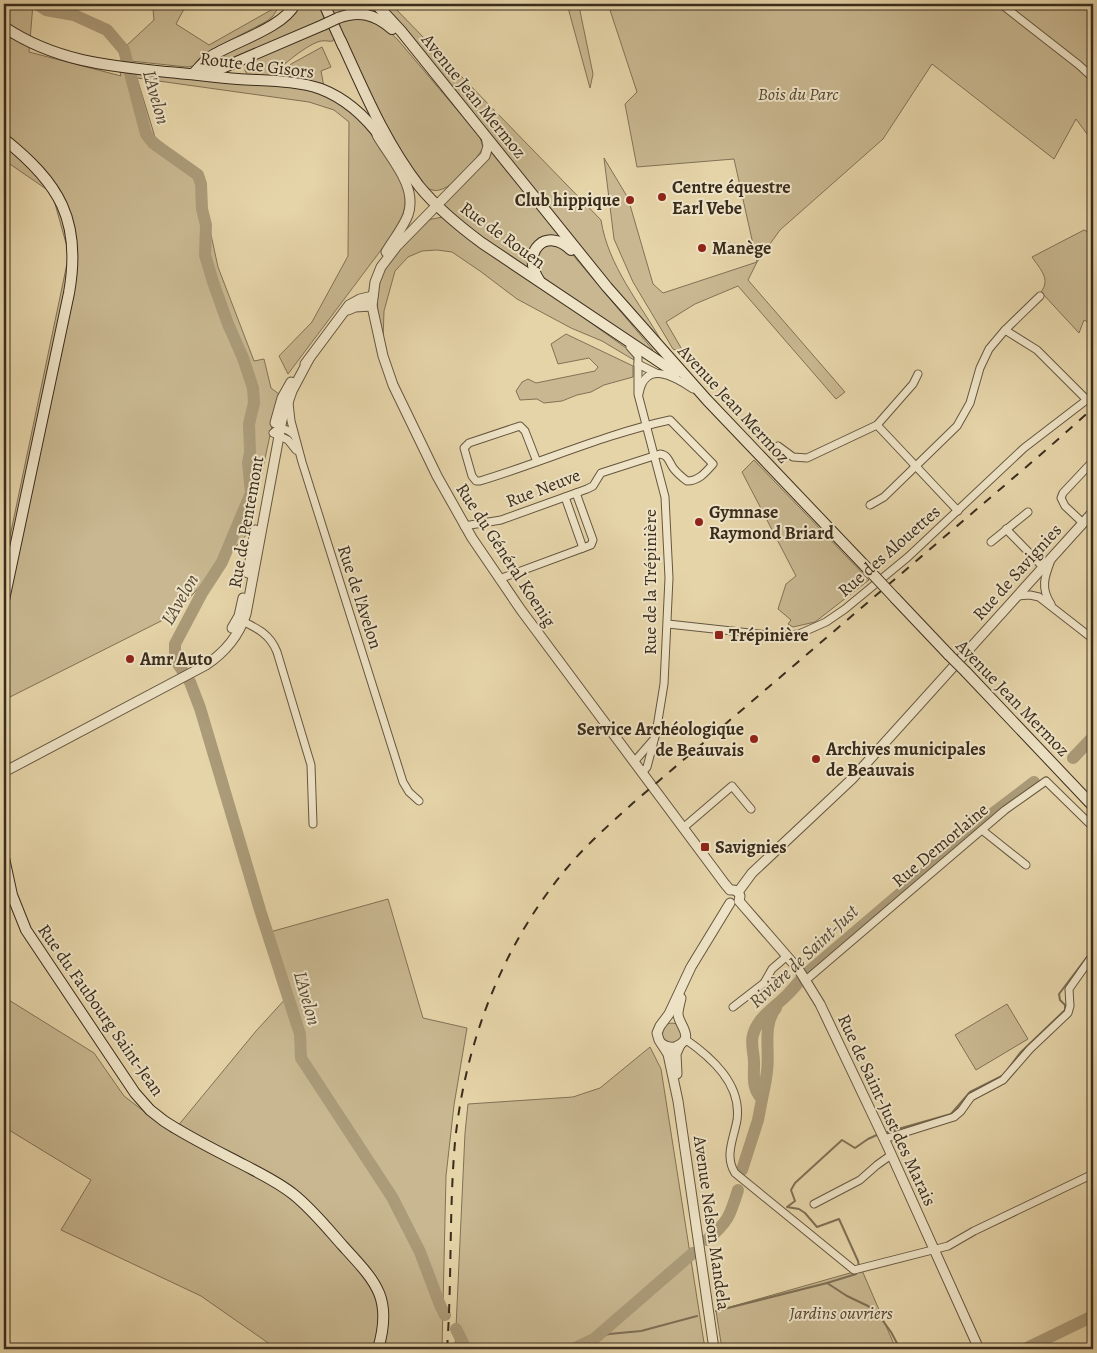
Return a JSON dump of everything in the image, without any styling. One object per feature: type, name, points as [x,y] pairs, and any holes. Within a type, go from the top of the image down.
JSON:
[{"type":"main road","points":[[193,74],[212,56],[281,20],[291,11],[295,4]]},
{"type":"main road","points":[[324,4],[341,41],[367,120]]},
{"type":"main road","name":"Avenue Jean Mermoz","points":[[376,4],[401,31],[592,270],[706,400],[1093,806]]},
{"type":"main road","points":[[212,56],[208,65],[212,75],[246,57],[338,18],[359,13],[377,18],[396,33],[434,74]]},
{"type":"main road","name":"Route de Gisors","points":[[4,27],[32,44],[78,60],[139,69],[212,75],[318,88],[341,99],[367,120],[420,187]]},
{"type":"main road","name":"Rue de Rouen","points":[[341,41],[379,122],[397,153],[420,187],[451,219],[482,243],[662,363],[706,400]]},
{"type":"main road","points":[[246,57],[242,63],[241,70],[246,80]]},
{"type":"main road","points":[[4,139],[34,165],[55,191],[68,224],[72,256],[69,292],[4,600]]},
{"type":"main road","points":[[540,282],[533,270],[532,259],[537,248],[547,241],[558,241],[564,244],[592,270]]},
{"type":"main road","name":"Rue du Faubourg Saint-Jean","points":[[4,858],[12,895],[26,930],[126,1081],[154,1114],[178,1130],[284,1188],[306,1205],[334,1236],[377,1300],[379,1318],[378,1349]]},
{"type":"street","points":[[1001,4],[1093,78]]},
{"type":"street","points":[[367,120],[407,184],[410,203],[416,213],[426,216]]},
{"type":"street","points":[[376,277],[387,257],[486,154],[488,143],[483,132]]},
{"type":"street","points":[[372,301],[381,260],[406,219],[410,203]]},
{"type":"street","points":[[870,505],[884,497],[952,431],[970,403],[985,356],[993,343],[1040,296]]},
{"type":"street","name":"Rue de Pentemont","points":[[4,772],[192,672],[213,654],[226,638],[240,620],[277,432],[279,408],[284,394],[293,379],[343,314],[372,301]]},
{"type":"street","name":"Rue du Général Koenig","points":[[372,301],[381,349],[394,385],[443,489],[464,526],[499,579],[642,773]]},
{"type":"street","points":[[607,326],[636,353],[638,364],[656,374],[670,375],[696,391]]},
{"type":"street","points":[[1005,330],[1038,350],[1087,400]]},
{"type":"street","name":"Rue de Pentemont","points":[[277,432],[290,396],[309,360]]},
{"type":"street","name":"Rue de la Trépinière","points":[[638,364],[637,390],[666,504],[669,578],[665,678],[655,737],[647,767],[642,773]]},
{"type":"street","points":[[639,400],[640,389],[644,382],[656,374]]},
{"type":"street","points":[[778,446],[792,457],[806,458],[877,425],[913,384],[918,374]]},
{"type":"street","name":"Rue des Alouettes","points":[[668,624],[777,636],[799,634],[812,629],[832,618],[870,589],[958,511],[1024,448],[1093,395]]},
{"type":"street","name":"Rue de l'Avelon","points":[[290,396],[290,414],[302,462],[403,782],[409,792],[419,801]]},
{"type":"street","points":[[536,462],[525,431],[520,426],[469,443],[464,448],[472,476],[478,481],[646,426],[671,420],[713,464],[701,476],[689,482],[673,468],[670,460],[664,454],[654,456]]},
{"type":"street","points":[[877,425],[958,511]]},
{"type":"street","points":[[277,432],[288,430],[295,436]]},
{"type":"street","points":[[277,432],[291,443],[302,462]]},
{"type":"street","name":"Rue Neuve","points":[[464,526],[501,520],[590,488],[601,473],[654,456]]},
{"type":"street","points":[[1083,523],[1065,506],[1061,498],[1063,493],[1093,461]]},
{"type":"street","points":[[499,579],[591,545],[593,540],[576,493]]},
{"type":"street","points":[[565,497],[583,548]]},
{"type":"street","points":[[991,542],[1028,512]]},
{"type":"street","name":"Rue de Savignies","points":[[734,897],[750,875],[852,778],[1093,512]]},
{"type":"street","points":[[1006,530],[1043,567]]},
{"type":"street","points":[[1052,557],[1045,578],[1044,589],[1046,597],[1058,612]]},
{"type":"street","points":[[1018,596],[1030,595],[1039,597],[1093,639]]},
{"type":"street","points":[[240,620],[267,635],[277,652],[311,765],[313,824]]},
{"type":"street","points":[[634,762],[655,737]]},
{"type":"street","name":"Rue de Saint-Just des Marais","points":[[642,773],[734,897],[804,977],[834,1031],[979,1349]]},
{"type":"street","name":"Rue Demorlaine","points":[[804,977],[841,950],[1011,805],[1046,781],[1093,827]]},
{"type":"street","points":[[683,828],[732,786],[751,809]]},
{"type":"street","points":[[982,830],[1026,865]]},
{"type":"street","points":[[685,980],[678,1014],[686,1031],[682,1042],[670,1048],[662,1044],[657,1033],[659,1027],[670,1014],[685,980],[734,897]]},
{"type":"street","points":[[733,1007],[764,983],[772,969],[787,956]]},
{"type":"street","points":[[882,1134],[911,1129],[954,1117],[959,1114],[971,1096],[1003,1080],[1030,1049],[1068,1013],[1070,1006],[1069,989],[1093,956]]},
{"type":"street","points":[[663,1022],[674,1019],[682,1024]]},
{"type":"street","points":[[682,1042],[713,1060],[726,1078],[733,1093],[737,1115],[729,1160],[737,1175],[854,1270],[948,1246],[983,1226],[1093,1174]]},
{"type":"street","name":"Avenue Nelson Mandela","points":[[678,1101],[676,1054],[682,1042]]},
{"type":"street","name":"Avenue Nelson Mandela","points":[[662,1044],[668,1054],[678,1101],[714,1349]]},
{"type":"street","points":[[814,1204],[860,1180],[891,1155]]},
{"type":"green space","points":[[4,4],[33,4],[29,52],[121,76],[120,72],[286,87],[313,91],[325,95],[346,106],[372,136],[403,186],[405,202],[396,230],[288,374],[279,356],[312,322],[348,256],[349,122],[334,110],[309,102],[137,78],[155,137],[204,177],[205,207],[218,267],[254,361],[264,359],[271,388],[279,394],[249,532],[175,614],[4,700],[4,565],[69,254],[52,193],[4,160]]},
{"type":"green space","points":[[149,4],[178,4],[184,9],[176,24],[209,45],[280,5],[273,16],[267,21],[208,52],[194,66],[187,67],[130,61],[126,46],[154,20],[153,9]]},
{"type":"green space","points":[[298,4],[318,4],[325,20],[215,67],[214,59]]},
{"type":"green space","points":[[328,4],[369,4],[384,18],[365,10],[334,16]]},
{"type":"green space","points":[[382,4],[391,4],[601,220],[610,253],[618,269],[662,342],[591,262]]},
{"type":"green space","points":[[567,4],[577,4],[580,11],[593,74],[590,88]]},
{"type":"green space","name":"Bois du Parc","points":[[608,4],[1093,4],[1093,142],[1076,119],[1054,159],[932,64],[883,139],[780,230],[757,262],[734,159],[637,167],[625,104],[637,92]]},
{"type":"green space","points":[[359,17],[381,24],[398,40],[480,137],[483,148],[479,154],[461,176],[446,187],[432,190],[421,182],[393,142],[379,115],[336,24]]},
{"type":"green space","points":[[328,27],[334,38],[333,41],[321,41],[309,46],[271,76],[248,75],[245,71],[246,62]]},
{"type":"green space","points":[[322,47],[331,67],[321,71],[324,87],[279,77],[291,64]]},
{"type":"green space","points":[[491,152],[562,238],[542,240],[530,271],[470,229],[442,205]]},
{"type":"green space","points":[[604,158],[628,198],[653,284],[663,293],[757,262],[748,280],[845,392],[836,399],[738,286],[695,304],[666,322],[684,353],[673,349],[633,282],[614,239]]},
{"type":"green space","points":[[443,217],[633,353],[634,360],[602,341],[571,328],[517,299],[452,252],[437,250],[422,251],[408,257],[395,271],[384,311],[383,341],[377,301],[383,274],[399,250],[427,221]]},
{"type":"green space","points":[[1084,230],[1093,234],[1093,325],[1084,320],[1079,333],[1041,292],[1044,287],[1045,278],[1032,257]]},
{"type":"green space","points":[[555,243],[572,254],[653,350],[650,351],[542,279],[537,267],[536,256],[542,249]]},
{"type":"green space","points":[[566,334],[633,366],[633,377],[604,385],[591,392],[562,401],[544,403],[537,399],[520,400],[516,391],[522,382],[528,379],[536,383],[595,371],[598,367],[589,358],[558,364],[551,344]]},
{"type":"green space","points":[[754,460],[869,580],[815,622],[793,627],[788,624],[791,620],[778,609],[786,584],[796,576],[742,472]]},
{"type":"green space","points":[[388,899],[423,1018],[467,1028],[454,1105],[446,1176],[442,1349],[271,1349],[271,1345],[201,1296],[61,1230],[91,1180],[4,1127],[4,997],[94,1053],[124,1096],[172,1133],[256,1031],[288,996],[270,932]]},
{"type":"green space","points":[[1007,1004],[1028,1039],[976,1070],[955,1035]]},
{"type":"green space","points":[[672,1023],[679,1026],[682,1033],[679,1040],[672,1043],[665,1040],[662,1033],[665,1026]]},
{"type":"green space","points":[[650,1047],[661,1069],[705,1349],[455,1349],[468,1104],[573,1097],[600,1088]]},
{"type":"green space","name":"Jardins ouvriers","points":[[861,1268],[896,1349],[722,1349],[716,1311],[850,1273]]},
{"type":"waterway","name":"L'Avelon","points":[[37,4],[46,10],[74,15],[107,30],[124,50],[146,134],[153,143],[198,175],[201,184],[202,209],[206,225],[205,255],[228,324],[243,358],[253,388],[254,403],[249,424],[250,452],[248,463],[251,493],[222,562],[202,593],[175,644],[175,652],[178,664],[190,682],[200,708],[260,910],[300,1034],[301,1058],[392,1197],[420,1252],[445,1315]]},
{"type":"waterway","name":"Rivière de Saint-Just","points":[[1073,758],[1093,737]]},
{"type":"waterway","name":"Rivière de Saint-Just","points":[[952,848],[1034,782]]},
{"type":"waterway","name":"Rivière de Saint-Just","points":[[742,1170],[758,1120],[762,1099],[754,1083],[752,1042],[755,1028],[768,1012],[807,973],[944,856]]},
{"type":"waterway","points":[[1008,1069],[1020,1053],[1065,1010],[1065,1005],[1060,1000],[1059,994],[1093,949]]},
{"type":"waterway","points":[[762,1099],[768,1063],[767,1038],[769,1022],[776,1008]]},
{"type":"waterway","points":[[884,1133],[951,1114],[970,1092],[1002,1076]]},
{"type":"waterway","points":[[859,1266],[839,1219],[817,1227],[805,1213],[799,1209],[787,1207],[795,1201],[791,1190],[795,1183],[842,1140],[855,1148],[879,1134]]},
{"type":"waterway","name":"Rivière de Saint-Just","points":[[707,1240],[720,1228],[727,1218],[738,1190]]},
{"type":"waterway","name":"Rivière de Saint-Just","points":[[573,1349],[594,1339],[693,1253]]},
{"type":"waterway","points":[[827,1283],[856,1274]]},
{"type":"waterway","points":[[716,1311],[827,1283],[847,1296],[868,1306],[878,1314],[900,1349]]},
{"type":"waterway","points":[[594,1339],[609,1334],[641,1331],[697,1316]]},
{"type":"waterway","points":[[1025,1349],[1093,1316]]},
{"type":"waterway","name":"L'Avelon","points":[[456,1329],[466,1349]]},
{"type":"railway","points":[[447,1349],[452,1194],[455,1142],[460,1105],[468,1068],[490,997],[505,963],[543,899],[566,869],[598,835],[633,803],[1093,408]]},
{"type":"place","name":"Centre équestre Earl Vebe","points":[[662,197]]},
{"type":"place","name":"Club hippique","points":[[630,200]]},
{"type":"place","name":"Manège","points":[[702,248]]},
{"type":"place","name":"Gymnase Raymond Briard","points":[[699,522]]},
{"type":"place","name":"Trépinière","points":[[719,635]]},
{"type":"place","name":"Amr Auto","points":[[130,659]]},
{"type":"place","name":"Service Archéologique de Beauvais","points":[[754,739]]},
{"type":"place","name":"Archives municipales de Beauvais","points":[[816,759]]},
{"type":"place","name":"Savignies","points":[[705,847]]}]
